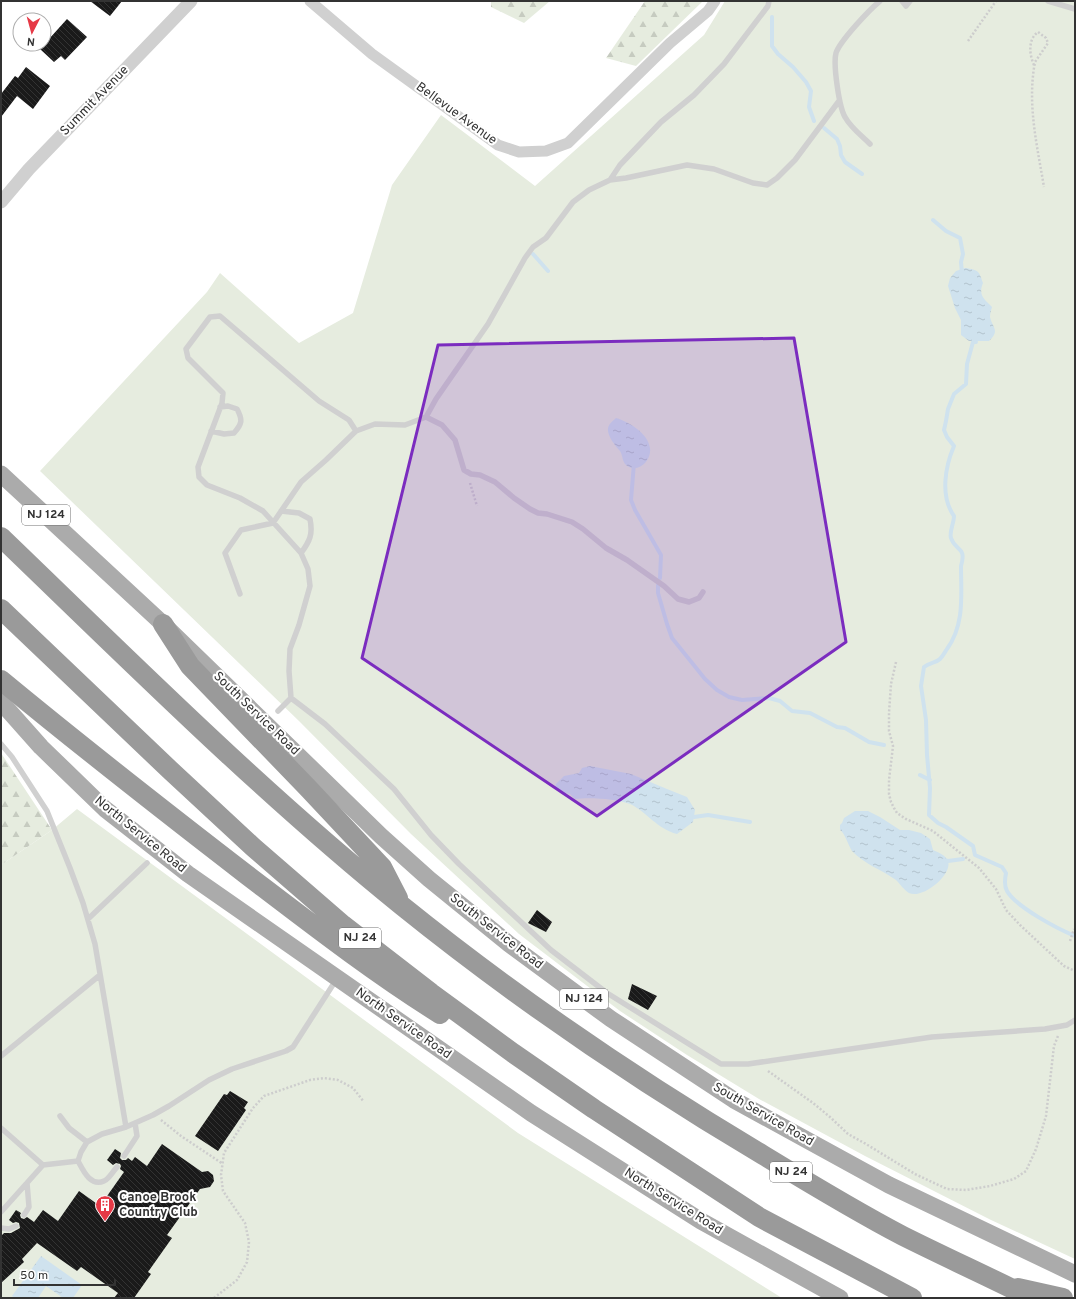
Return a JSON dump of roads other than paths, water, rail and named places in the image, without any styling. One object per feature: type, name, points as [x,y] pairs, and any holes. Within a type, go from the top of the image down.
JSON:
[{"type":"highway","name":"NJ 24","points":[[1,537],[288,810],[401,905],[470,958],[580,1038],[708,1123],[802,1179],[902,1235],[1031,1298]]},
{"type":"highway","name":"NJ 24","points":[[1,609],[253,847],[344,925],[431,994],[594,1109],[759,1217],[912,1298]]},
{"type":"highway","points":[[163,624],[190,666],[308,787],[382,867],[401,905]]},
{"type":"highway","points":[[1,680],[166,813],[409,995],[594,1109]]},
{"type":"highway","points":[[1005,1285],[1063,1298]]},
{"type":"main road","name":"South Service Road","points":[[1,474],[163,624],[381,836],[429,879],[509,944],[611,1019],[740,1104],[889,1185],[1075,1274]]},
{"type":"main road","name":"North Service Road","points":[[1,702],[41,747],[105,810],[188,874],[531,1113],[701,1221],[840,1298]]},
{"type":"street","name":"Summit Avenue","points":[[1,202],[34,164],[190,1]]},
{"type":"street","name":"Bellevue Avenue","points":[[310,1],[372,54],[491,141],[519,152],[546,151],[568,143],[670,43],[708,11],[715,1]]},
{"type":"lane","points":[[610,180],[620,165],[661,122],[694,95],[724,64],[768,6],[769,1]]},
{"type":"lane","points":[[870,144],[845,118],[839,101],[836,78],[836,54],[843,41],[870,10],[880,1]]},
{"type":"lane","points":[[902,1],[906,6],[910,1]]},
{"type":"lane","points":[[1048,1],[1075,9]]},
{"type":"lane","points":[[240,594],[225,553],[241,530],[273,523],[301,482],[356,430],[375,424],[405,425],[426,417],[436,399],[488,324],[525,258],[533,247],[546,238],[573,202],[589,190],[610,180],[687,165],[714,169],[753,183],[767,185],[777,178],[795,160],[839,101]]},
{"type":"lane","points":[[356,430],[349,420],[318,401],[220,316],[210,317],[186,349],[188,358],[223,393],[220,407],[198,467],[199,477],[207,486],[240,498],[263,511],[301,553],[308,569],[310,586],[299,625],[290,649],[289,671],[291,698],[325,724],[394,789],[431,834],[459,864],[551,950],[607,993],[721,1064],[758,1063],[932,1037],[1045,1029],[1067,1025],[1075,1020]]},
{"type":"lane","points":[[211,431],[224,434],[234,433],[240,426],[241,416],[237,409],[228,406],[220,407]]},
{"type":"lane","points":[[426,417],[442,425],[455,440],[464,470],[471,474],[480,475],[495,482],[514,498],[538,513],[547,514],[572,522],[606,548],[627,560],[664,586],[678,599],[689,602],[699,598],[703,592]]},
{"type":"lane","points":[[281,511],[299,513],[310,519],[312,531],[308,544],[301,553]]},
{"type":"lane","points":[[278,711],[291,698]]},
{"type":"lane","points":[[1,744],[12,757],[47,811],[70,868],[88,919],[95,944],[126,1127]]},
{"type":"lane","points":[[88,919],[147,863]]},
{"type":"lane","points":[[1,1056],[100,975]]},
{"type":"lane","points":[[117,1167],[104,1182],[98,1182],[87,1178],[78,1161],[87,1142],[102,1134],[126,1127],[153,1115],[209,1080],[232,1069],[286,1051],[293,1047],[337,978]]},
{"type":"lane","points":[[60,1116],[69,1128],[87,1142]]},
{"type":"lane","points":[[124,1156],[137,1136],[135,1123]]},
{"type":"lane","points":[[1,1128],[43,1165]]},
{"type":"lane","points":[[1,1212],[43,1165],[78,1161]]},
{"type":"lane","points":[[24,1215],[29,1207],[27,1183]]},
{"type":"lane","points":[[1,1228],[9,1229],[16,1226]]},
{"type":"water","points":[[965,268],[976,270],[978,272],[983,283],[981,291],[984,299],[992,307],[990,317],[995,332],[989,341],[969,341],[961,335],[961,320],[955,308],[948,286],[950,278],[956,271]]},
{"type":"water","points":[[616,418],[627,422],[642,433],[646,438],[650,448],[650,453],[643,465],[631,468],[624,462],[620,451],[612,441],[608,431],[610,423]]},
{"type":"water","points":[[590,766],[631,774],[687,797],[695,810],[693,822],[677,834],[670,832],[630,804],[603,799],[575,799],[570,794],[555,789],[556,784],[564,776],[579,773],[582,768]]},
{"type":"water","points":[[855,811],[868,811],[900,830],[909,830],[921,833],[930,839],[933,850],[945,857],[948,863],[944,876],[938,883],[923,892],[915,894],[909,893],[896,880],[862,860],[852,851],[840,830],[840,825],[844,818]]},
{"type":"water","points":[[41,1256],[82,1285],[73,1298],[63,1298],[46,1286],[38,1298],[15,1298],[12,1296]]},
{"type":"waterway","points":[[772,17],[772,46],[806,82],[811,91],[809,107],[814,121]]},
{"type":"waterway","points":[[824,128],[837,139],[840,146],[841,155],[845,162],[862,174]]},
{"type":"waterway","points":[[933,220],[946,231],[960,238],[963,254],[961,262],[962,273]]},
{"type":"waterway","points":[[533,254],[548,271]]},
{"type":"waterway","points":[[976,342],[973,342],[967,364],[966,384],[954,394],[948,409],[944,430],[954,446],[946,472],[945,491],[954,516],[951,538],[963,555],[961,566],[961,609],[957,630],[953,639],[940,659],[924,667],[921,686],[926,720],[930,788],[929,815],[938,823],[973,846],[975,855],[1002,867],[1006,873],[1006,889],[1019,904],[1048,923],[1075,936]]},
{"type":"waterway","points":[[634,463],[631,500],[635,510],[661,555],[660,578]]},
{"type":"waterway","points":[[658,585],[658,593],[672,638],[705,679],[717,690],[729,697],[742,700],[769,698],[780,701],[792,711],[810,713],[837,727],[845,728],[869,742],[884,745]]},
{"type":"waterway","points":[[920,775],[930,780]]},
{"type":"waterway","points":[[694,817],[708,815],[750,822]]},
{"type":"waterway","points":[[944,860],[948,861],[963,859]]},
{"type":"place","name":"Canoe Brook Country Club","points":[[105,1222]]}]
